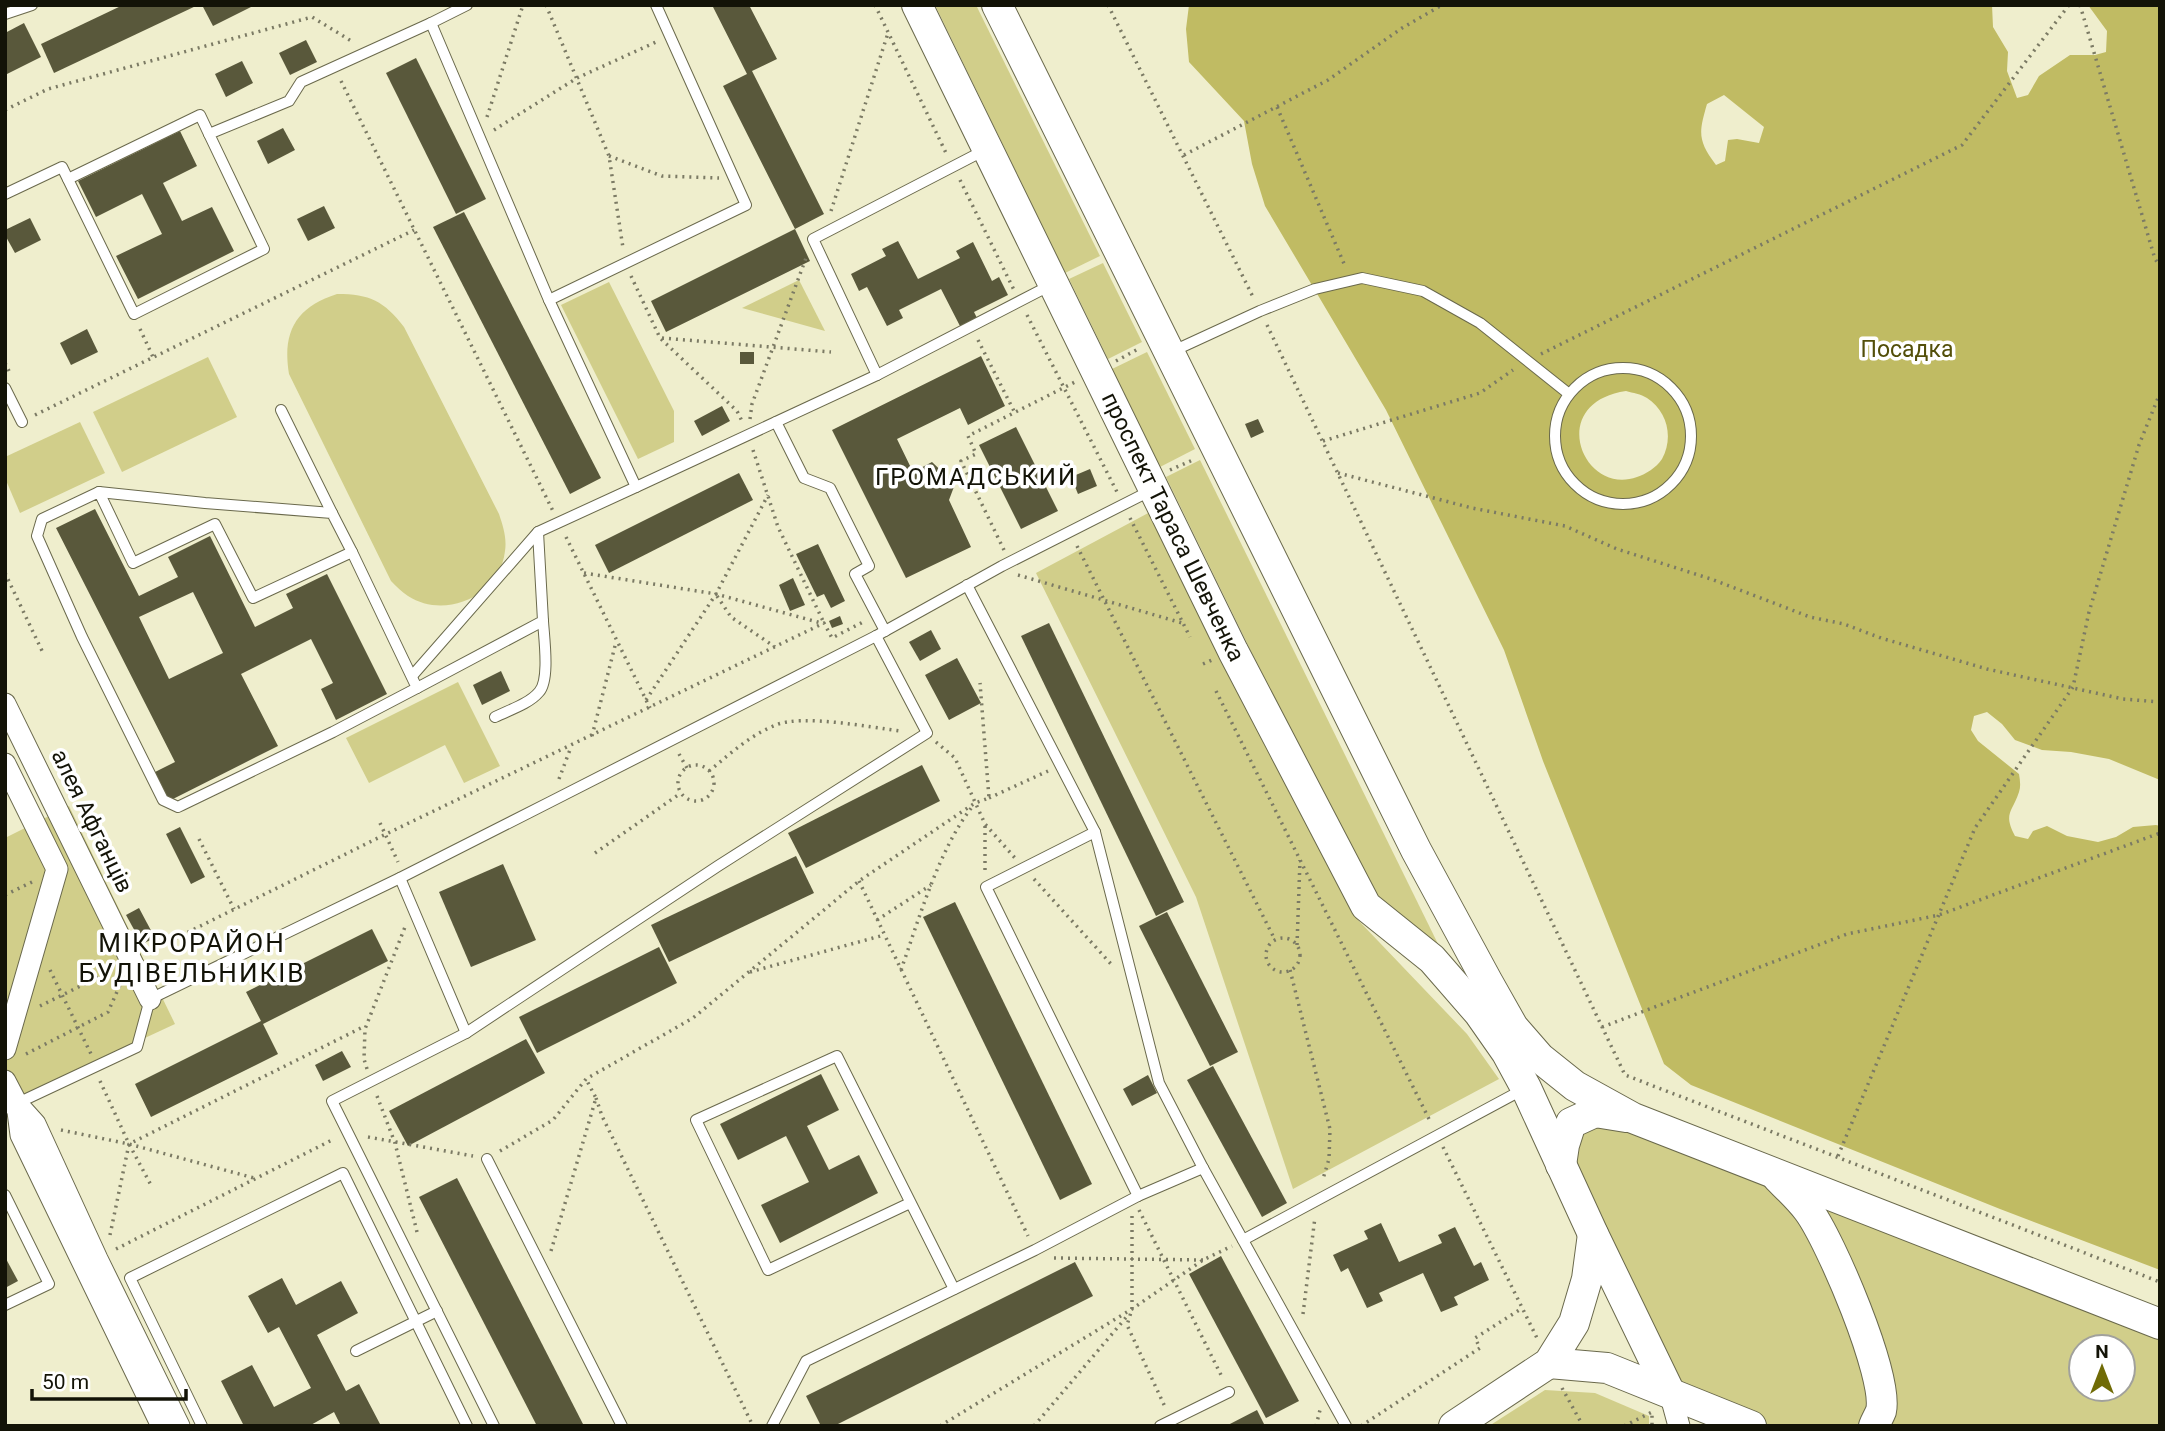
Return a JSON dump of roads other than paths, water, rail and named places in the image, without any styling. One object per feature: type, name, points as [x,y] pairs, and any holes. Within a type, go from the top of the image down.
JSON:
[{"type":"main road","name":"проспект Тараса Шевченка","points":[[917,5],[1233,651],[1366,906],[1432,959],[1479,1013],[1507,1053],[1670,1392]]},
{"type":"main road","points":[[997,5],[1416,850],[1513,1027],[1539,1058],[1575,1086],[1633,1118],[2160,1324]]},
{"type":"main road","points":[[1561,1165],[1571,1123],[1595,1112],[1633,1118]]},
{"type":"main road","points":[[1773,1173],[1808,1210],[1831,1251],[1864,1330],[1878,1374],[1881,1410],[1874,1426]]},
{"type":"main road","points":[[1454,1426],[1549,1363],[1574,1323],[1587,1279],[1593,1234]]},
{"type":"main road","points":[[1549,1363],[1607,1368],[1751,1426]]},
{"type":"street","name":"алея Афганців","points":[[5,704],[150,999]]},
{"type":"street","points":[[5,764],[57,869],[15,1018],[11,1054]]},
{"type":"street","points":[[5,1080],[21,1135],[162,1426]]},
{"type":"street","points":[[11,1106],[35,1124],[101,1257],[179,1426]]},
{"type":"street","points":[[1670,1392],[1679,1426]]},
{"type":"lane","points":[[5,14],[32,5]]},
{"type":"lane","points":[[209,134],[289,101],[300,82],[467,5]]},
{"type":"lane","points":[[549,300],[746,205],[656,5]]},
{"type":"lane","points":[[431,23],[549,300],[636,487]]},
{"type":"lane","points":[[5,194],[62,167],[134,314],[264,249],[200,115],[68,179]]},
{"type":"lane","points":[[877,375],[813,239],[987,148]]},
{"type":"lane","points":[[1165,346],[1315,289],[1362,278],[1423,290],[1480,323],[1569,394]]},
{"type":"lane","points":[[412,676],[538,532],[877,375],[1054,283]]},
{"type":"lane","points":[[1612,369],[1637,369],[1661,379],[1679,397],[1689,419],[1691,445],[1684,468],[1668,488],[1646,501],[1621,505],[1596,500],[1575,486],[1561,465],[1554,441],[1557,416],[1569,394],[1588,377],[1612,369]]},
{"type":"lane","points":[[5,388],[22,422]]},
{"type":"lane","points":[[281,410],[417,688]]},
{"type":"lane","points":[[494,1426],[332,1101],[466,1033],[718,866],[927,733],[855,573],[869,566],[830,488],[804,478],[776,422]]},
{"type":"lane","points":[[11,1106],[137,1047],[150,999],[550,802],[881,633],[1010,562],[1154,488]]},
{"type":"lane","points":[[332,513],[99,492],[42,519],[37,536],[82,637],[163,800],[178,807],[333,732],[543,621]]},
{"type":"lane","points":[[99,492],[133,563],[215,524]]},
{"type":"lane","points":[[205,503],[253,598],[352,552]]},
{"type":"lane","points":[[495,717],[531,699],[542,690],[545,674],[538,532]]},
{"type":"lane","points":[[967,586],[1095,832],[1159,1083],[1346,1426]]},
{"type":"lane","points":[[1095,832],[986,887],[1134,1198]]},
{"type":"lane","points":[[400,878],[466,1033]]},
{"type":"lane","points":[[910,1203],[768,1270],[696,1121],[837,1056],[954,1289]]},
{"type":"lane","points":[[1243,1240],[1526,1088]]},
{"type":"lane","points":[[486,1159],[622,1426]]},
{"type":"lane","points":[[772,1426],[806,1361],[1035,1250],[1134,1198],[1203,1168]]},
{"type":"lane","points":[[202,1426],[130,1278],[343,1173],[467,1426]]},
{"type":"lane","points":[[5,1195],[49,1284],[5,1305]]},
{"type":"lane","points":[[356,1351],[437,1311]]},
{"type":"lane","points":[[1160,1426],[1229,1392]]},
{"type":"district","name":"ГРОМАДСЬКИЙ","points":[[976,477]]},
{"type":"district","name":"МІКРОРАЙОН БУДІВЕЛЬНИКІВ","points":[[192,958]]},
{"type":"park label","name":"Посадка","points":[[1907,349]]}]
